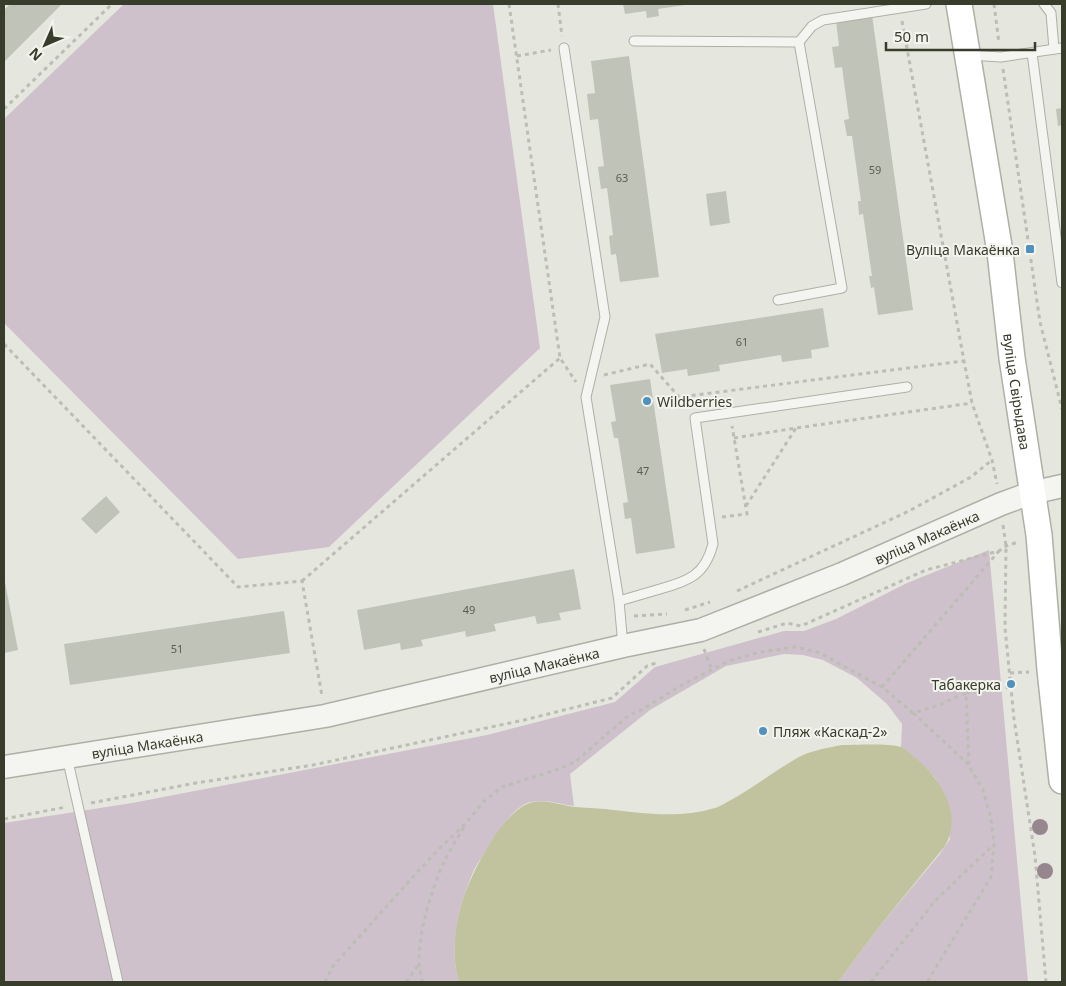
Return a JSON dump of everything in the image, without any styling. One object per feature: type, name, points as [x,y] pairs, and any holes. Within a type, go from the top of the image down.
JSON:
[{"type":"main road","name":"вуліца Свірыдава","points":[[959,4],[1000,252],[1012,358],[1031,493],[1039,535],[1050,670],[1062,781]]},
{"type":"street","name":"вуліца Макаёнка","points":[[4,767],[326,716],[623,646],[701,630],[842,574],[1001,504],[1031,493],[1062,486]]},
{"type":"lane","points":[[778,300],[842,288],[799,42],[812,26],[823,20],[926,4]]},
{"type":"lane","points":[[968,55],[1001,56],[1058,49],[1051,13],[1044,4]]},
{"type":"lane","points":[[634,41],[799,42]]},
{"type":"lane","points":[[564,48],[605,317],[586,397],[619,601],[623,646]]},
{"type":"lane","points":[[1032,53],[1062,283]]},
{"type":"lane","points":[[619,601],[686,582],[702,568],[709,557],[712,544],[695,418],[907,387]]},
{"type":"lane","points":[[68,757],[118,982]]},
{"type":"path","points":[[4,109],[112,4]]},
{"type":"path","points":[[510,4],[560,358],[586,397]]},
{"type":"path","points":[[517,56],[564,48],[558,4]]},
{"type":"path","points":[[994,4],[1040,322],[1062,409]]},
{"type":"path","points":[[899,8],[972,403],[992,460],[1001,504],[1006,546],[1005,628],[1014,719],[1035,856],[1046,982]]},
{"type":"path","points":[[4,344],[238,587],[302,581],[560,358]]},
{"type":"path","points":[[589,378],[650,364],[679,397],[964,361]]},
{"type":"path","points":[[734,438],[972,403]]},
{"type":"path","points":[[709,519],[747,514],[731,412]]},
{"type":"path","points":[[746,506],[796,428]]},
{"type":"path","points":[[732,594],[909,511],[972,476],[992,460]]},
{"type":"path","points":[[882,687],[999,551],[1006,546],[1039,535]]},
{"type":"path","points":[[750,634],[787,623],[801,626],[926,570],[999,551]]},
{"type":"path","points":[[302,581],[326,716]]},
{"type":"path","points":[[620,617],[676,613],[713,601]]},
{"type":"path","points":[[327,981],[333,966],[396,895],[467,822],[483,802],[502,787],[575,762],[629,715],[638,712],[680,686],[729,661],[760,652],[796,647],[818,652],[882,687],[970,766],[983,790],[991,818],[994,844],[991,877],[927,982]]},
{"type":"path","points":[[694,651],[704,648],[712,670]]},
{"type":"path","points":[[4,819],[196,783],[313,765],[604,701],[612,698],[646,666],[667,660]]},
{"type":"path","points":[[913,713],[936,706],[966,693],[1011,687]]},
{"type":"path","points":[[966,693],[970,766]]},
{"type":"path","points":[[423,982],[420,973],[418,950],[431,897],[443,864],[467,822]]},
{"type":"path","points":[[870,982],[935,901],[994,844]]},
{"type":"path","points":[[406,982],[419,964]]},
{"type":"shaded area","points":[[124,4],[493,4],[540,348],[329,547],[238,559],[4,323],[4,119]]},
{"type":"shaded area","points":[[989,550],[1028,982],[838,982],[879,927],[950,839],[936,779],[901,747],[902,724],[887,704],[857,678],[823,660],[803,655],[784,654],[726,666],[650,710],[570,774],[574,806],[537,801],[525,804],[515,811],[503,825],[478,863],[464,896],[455,940],[456,968],[459,982],[4,982],[4,823],[132,803],[487,735],[615,702],[655,667],[784,631],[804,631],[836,619],[907,583]]},
{"type":"shaded area","points":[[872,744],[904,748],[923,764],[940,785],[946,796],[952,821],[950,834],[945,846],[879,927],[838,982],[459,982],[455,956],[456,929],[466,890],[494,837],[518,809],[539,801],[575,807],[646,813],[674,814],[701,811],[717,807],[731,800],[799,757],[842,745]]},
{"type":"building","points":[[10,4],[62,4],[4,62],[4,10]]},
{"type":"building","points":[[623,4],[685,5],[658,9],[659,16],[647,18],[646,11],[625,14]]},
{"type":"building","points":[[872,15],[913,310],[878,315],[874,287],[871,288],[869,276],[872,276],[863,214],[859,215],[858,201],[861,201],[852,136],[847,136],[844,120],[849,119],[842,67],[835,68],[832,47],[839,46],[836,21]]},
{"type":"building","points":[[629,56],[659,277],[620,282],[616,254],[611,255],[609,236],[613,235],[607,188],[601,189],[598,167],[604,166],[598,119],[590,120],[587,94],[595,93],[591,61]]},
{"type":"building","points":[[1062,108],[1062,125],[1058,126],[1056,109]]},
{"type":"building","points":[[726,191],[730,223],[710,226],[706,194]]},
{"type":"building","points":[[823,308],[829,347],[811,350],[812,358],[782,362],[781,355],[719,365],[720,371],[688,376],[687,369],[662,373],[655,334]]},
{"type":"building","points":[[650,379],[675,548],[636,554],[631,518],[625,519],[623,503],[628,502],[618,438],[614,438],[611,422],[616,421],[610,385]]},
{"type":"building","points":[[106,496],[120,512],[96,534],[81,519]]},
{"type":"building","points":[[574,569],[581,609],[559,613],[561,620],[537,624],[535,616],[494,624],[496,631],[466,637],[465,631],[421,640],[423,646],[401,650],[400,643],[364,650],[357,610]]},
{"type":"building","points":[[4,577],[18,650],[4,653]]},
{"type":"building","points":[[284,611],[290,653],[70,685],[64,644]]},
{"type":"place","name":"Вуліца Макаёнка","points":[[1030,249]]},
{"type":"place","name":"Wildberries","points":[[647,401]]},
{"type":"place","name":"Табакерка","points":[[1011,684]]},
{"type":"place","name":"Пляж «Каскад-2»","points":[[763,731]]}]
